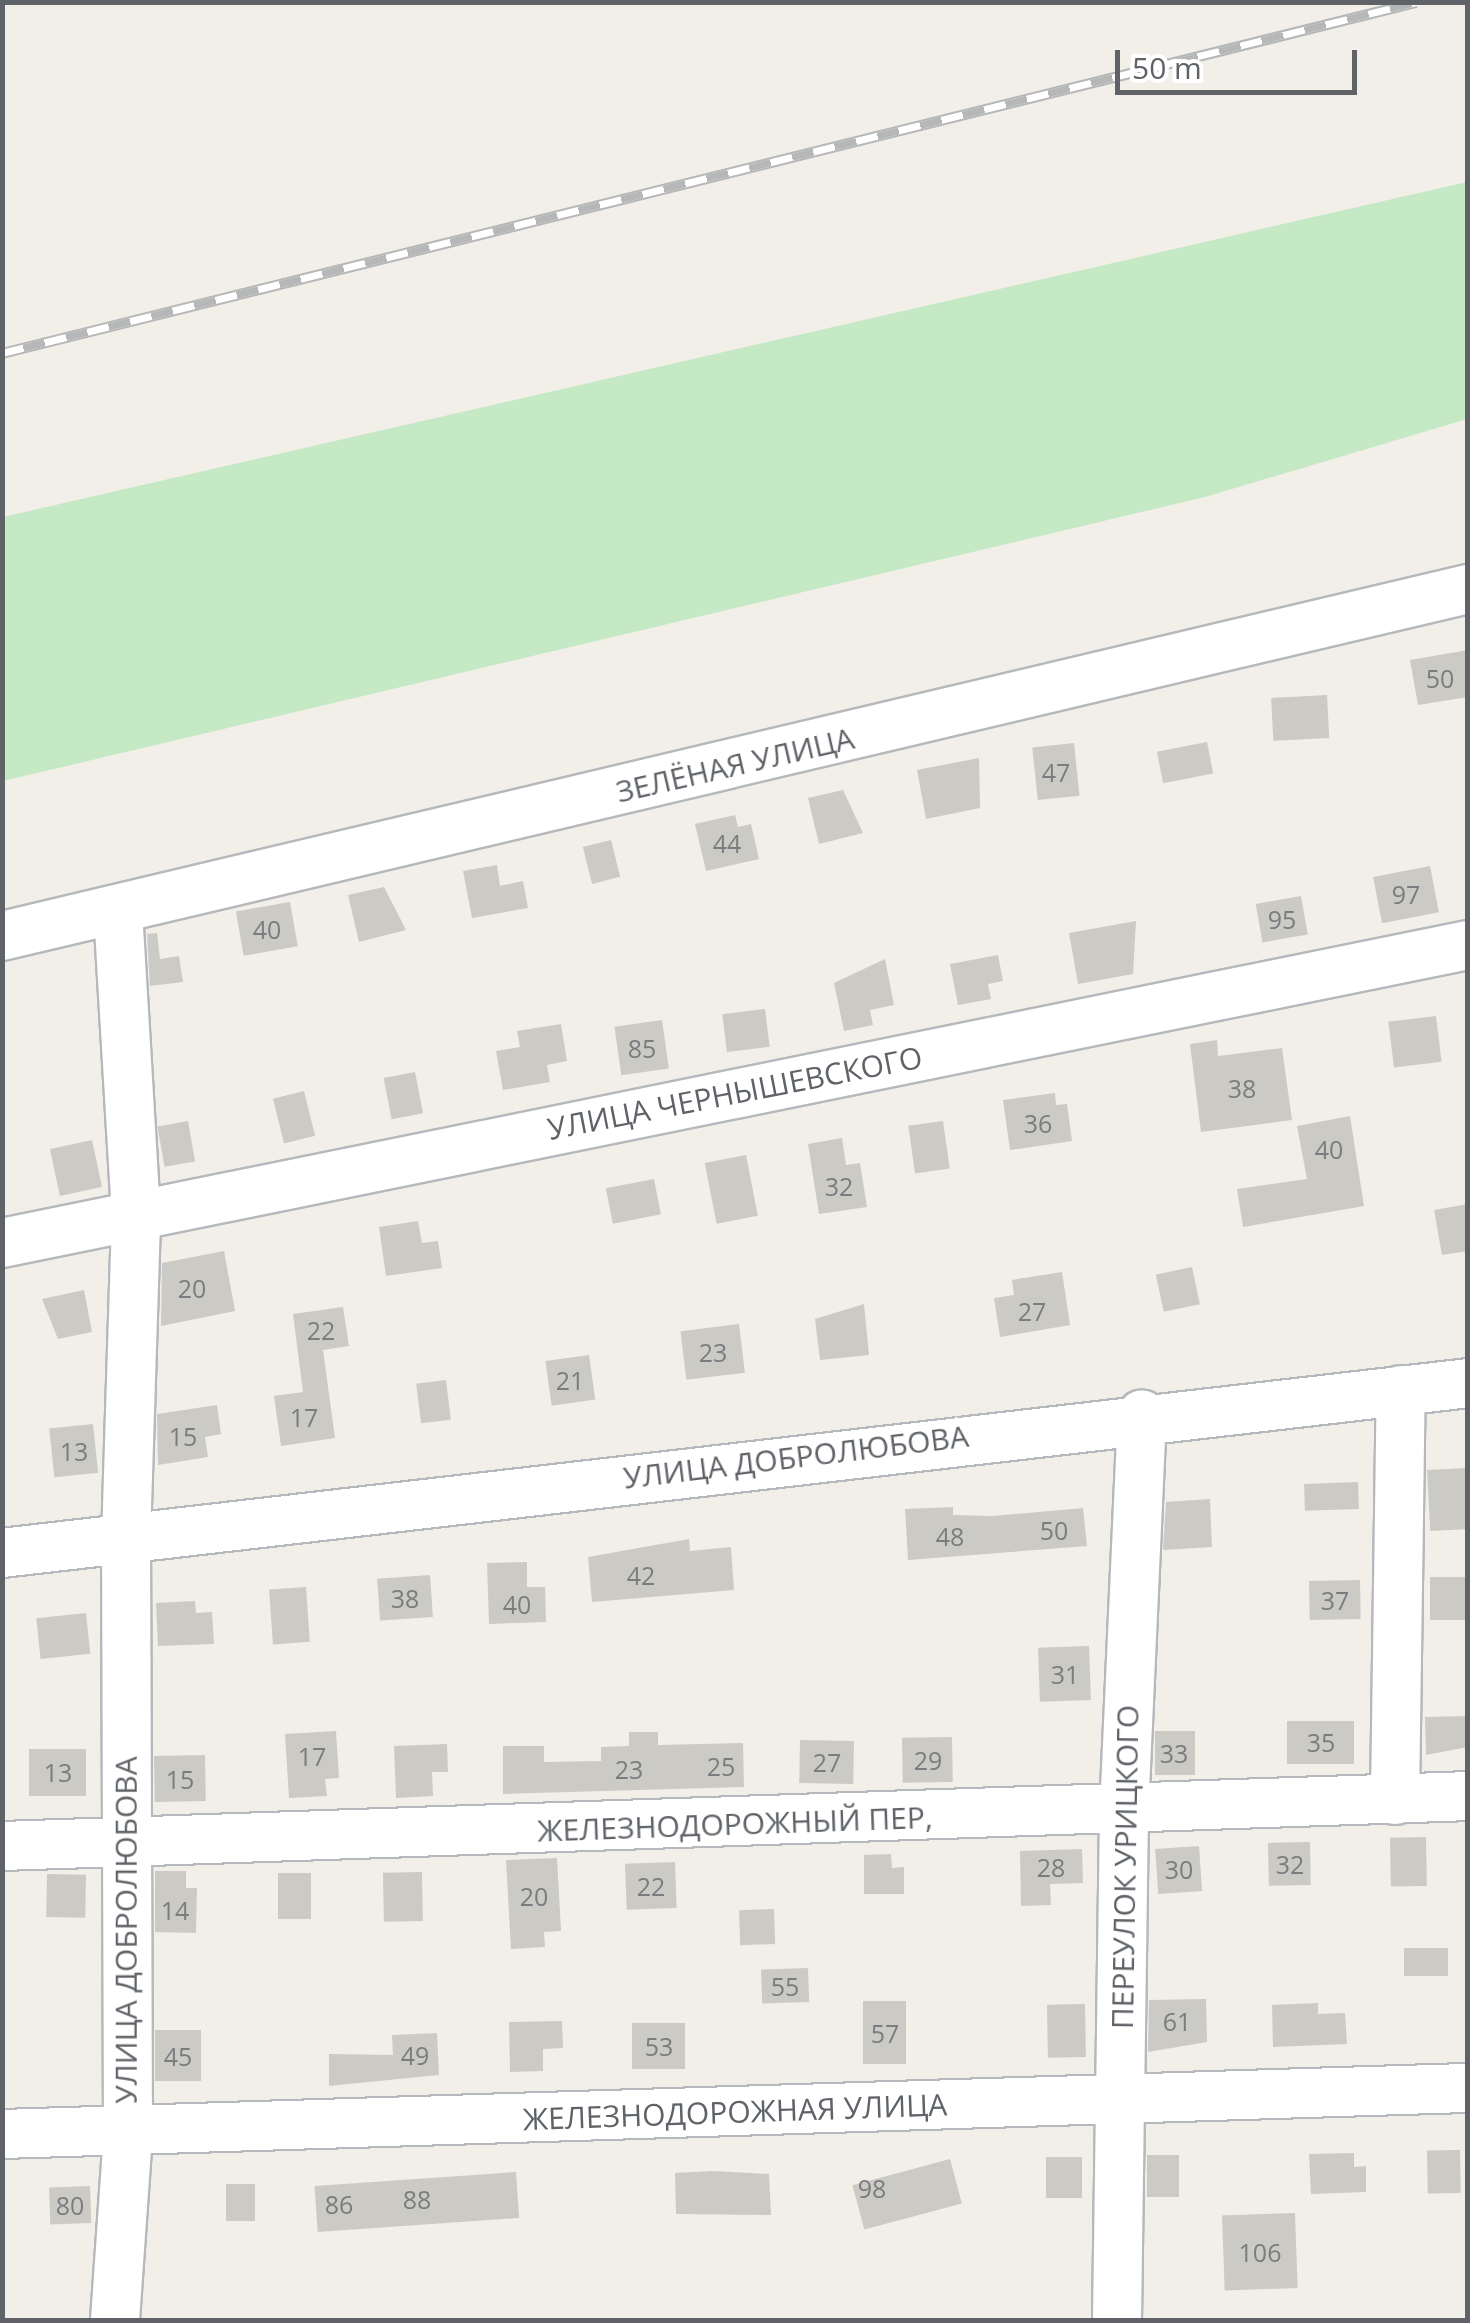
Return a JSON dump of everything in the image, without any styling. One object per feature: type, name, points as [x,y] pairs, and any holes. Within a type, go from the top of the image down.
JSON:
[{"type":"street","name":"ЗЕЛЁНАЯ УЛИЦА","points":[[2,936],[118,913],[1468,589]]},
{"type":"street","name":"УЛИЦА ДОБРОЛЮБОВА","points":[[114,2320],[128,2132],[124,1842],[126,1539],[136,1214],[118,913]]},
{"type":"street","name":"УЛИЦА ЧЕРНЫШЕВСКОГО","points":[[2,1243],[1468,945]]},
{"type":"street","name":"УЛИЦА ДОБРОЛЮБОВА","points":[[2,1553],[1142,1414],[1468,1384]]},
{"type":"street","points":[[1395,1800],[1401,1390]]},
{"type":"street","name":"ПЕРЕУЛОК УРИЦКОГО","points":[[1117,2320],[1124,1812],[1142,1414]]},
{"type":"street","name":"ЖЕЛЕЗНОДОРОЖНЫЙ ПЕР,","points":[[2,1846],[1124,1812],[1468,1796]]},
{"type":"street","name":"ЖЕЛЕЗНОДОРОЖНАЯ УЛИЦА","points":[[2,2134],[1468,2088]]},
{"type":"green space","points":[[1467,182],[1467,419],[1205,497],[3,781],[3,517]]},
{"type":"building","points":[[1468,650],[1468,697],[1418,705],[1410,660]]},
{"type":"building","points":[[1327,695],[1329,738],[1273,741],[1271,698]]},
{"type":"building","points":[[1207,742],[1213,773],[1163,783],[1157,752]]},
{"type":"building","points":[[1074,743],[1080,796],[1038,800],[1032,747]]},
{"type":"building","points":[[979,758],[980,808],[926,819],[917,770]]},
{"type":"building","points":[[843,790],[863,833],[819,844],[808,798]]},
{"type":"building","points":[[735,815],[738,827],[751,824],[759,859],[706,871],[695,824]]},
{"type":"building","points":[[611,840],[620,877],[592,884],[583,847]]},
{"type":"building","points":[[497,865],[500,886],[523,881],[528,908],[472,918],[463,871]]},
{"type":"building","points":[[1430,866],[1439,912],[1382,923],[1373,877]]},
{"type":"building","points":[[384,887],[406,930],[359,942],[348,895]]},
{"type":"building","points":[[1301,896],[1308,934],[1262,942],[1256,904]]},
{"type":"building","points":[[290,902],[298,946],[244,956],[236,912]]},
{"type":"building","points":[[1136,921],[1133,974],[1078,984],[1069,933]]},
{"type":"building","points":[[157,933],[160,959],[179,956],[183,982],[150,986],[147,934]]},
{"type":"building","points":[[998,955],[1003,981],[988,984],[991,999],[958,1005],[950,964]]},
{"type":"building","points":[[885,959],[894,1005],[870,1010],[873,1025],[844,1031],[834,983]]},
{"type":"building","points":[[765,1009],[770,1047],[727,1052],[722,1014]]},
{"type":"building","points":[[1436,1016],[1442,1062],[1394,1068],[1388,1022]]},
{"type":"building","points":[[662,1020],[669,1069],[621,1075],[614,1027]]},
{"type":"building","points":[[561,1024],[567,1061],[547,1065],[550,1082],[503,1090],[496,1051],[520,1047],[517,1031]]},
{"type":"building","points":[[1217,1040],[1218,1056],[1282,1048],[1292,1120],[1201,1132],[1190,1044]]},
{"type":"building","points":[[415,1072],[423,1113],[392,1119],[384,1078]]},
{"type":"building","points":[[304,1091],[315,1136],[284,1143],[273,1099]]},
{"type":"building","points":[[1055,1093],[1056,1105],[1067,1104],[1072,1141],[1010,1150],[1003,1100]]},
{"type":"building","points":[[1350,1116],[1364,1206],[1243,1227],[1237,1189],[1307,1179],[1297,1126]]},
{"type":"building","points":[[188,1121],[195,1161],[165,1167],[157,1126]]},
{"type":"building","points":[[943,1121],[950,1169],[915,1173],[908,1126]]},
{"type":"building","points":[[842,1138],[846,1165],[860,1163],[867,1207],[819,1214],[808,1144]]},
{"type":"building","points":[[92,1140],[102,1187],[60,1196],[50,1149]]},
{"type":"building","points":[[746,1155],[758,1216],[717,1224],[705,1163]]},
{"type":"building","points":[[654,1179],[661,1214],[613,1224],[606,1188]]},
{"type":"building","points":[[1468,1204],[1468,1251],[1442,1255],[1434,1210]]},
{"type":"building","points":[[418,1221],[422,1243],[438,1241],[442,1268],[386,1276],[379,1227]]},
{"type":"building","points":[[224,1251],[235,1311],[161,1326],[162,1263]]},
{"type":"building","points":[[1192,1267],[1200,1304],[1164,1312],[1156,1275]]},
{"type":"building","points":[[1062,1272],[1070,1325],[1000,1337],[994,1298],[1014,1295],[1012,1280]]},
{"type":"building","points":[[84,1290],[92,1332],[58,1339],[42,1299]]},
{"type":"building","points":[[864,1304],[869,1355],[820,1360],[815,1319]]},
{"type":"building","points":[[343,1307],[349,1346],[323,1350],[335,1438],[281,1446],[274,1396],[303,1392],[293,1314]]},
{"type":"building","points":[[739,1324],[745,1373],[686,1380],[680,1331]]},
{"type":"building","points":[[589,1355],[595,1400],[552,1406],[545,1361]]},
{"type":"building","points":[[446,1380],[451,1420],[421,1423],[416,1384]]},
{"type":"building","points":[[217,1405],[221,1434],[205,1437],[208,1457],[158,1465],[157,1414]]},
{"type":"building","points":[[93,1424],[98,1473],[54,1477],[49,1429]]},
{"type":"building","points":[[1465,1468],[1468,1529],[1430,1531],[1427,1470]]},
{"type":"building","points":[[1358,1482],[1359,1509],[1305,1511],[1304,1484]]},
{"type":"building","points":[[1210,1499],[1212,1547],[1163,1550],[1166,1502]]},
{"type":"building","points":[[953,1507],[953,1515],[992,1516],[1083,1508],[1087,1546],[908,1560],[905,1509]]},
{"type":"building","points":[[689,1539],[690,1551],[731,1547],[734,1590],[592,1602],[588,1557]]},
{"type":"building","points":[[527,1562],[527,1587],[545,1587],[546,1622],[489,1624],[487,1563]]},
{"type":"building","points":[[430,1575],[433,1617],[380,1621],[377,1579]]},
{"type":"building","points":[[1430,1577],[1468,1577],[1468,1620],[1430,1620]]},
{"type":"building","points":[[1360,1580],[1361,1619],[1310,1620],[1309,1581]]},
{"type":"building","points":[[306,1587],[310,1642],[273,1644],[269,1590]]},
{"type":"building","points":[[195,1601],[196,1613],[212,1612],[214,1644],[158,1646],[156,1603]]},
{"type":"building","points":[[86,1613],[90,1654],[41,1659],[36,1618]]},
{"type":"building","points":[[1089,1646],[1091,1700],[1040,1702],[1038,1648]]},
{"type":"building","points":[[1468,1716],[1468,1747],[1426,1755],[1425,1717]]},
{"type":"building","points":[[1287,1721],[1354,1721],[1354,1764],[1287,1764]]},
{"type":"building","points":[[336,1731],[339,1778],[325,1779],[327,1796],[289,1798],[285,1734]]},
{"type":"building","points":[[1155,1731],[1195,1731],[1195,1775],[1155,1775]]},
{"type":"building","points":[[629,1732],[658,1732],[658,1745],[743,1743],[744,1787],[503,1794],[503,1746],[544,1746],[544,1762],[601,1761],[601,1747],[629,1746]]},
{"type":"building","points":[[952,1737],[953,1782],[903,1783],[902,1738]]},
{"type":"building","points":[[800,1740],[854,1741],[853,1784],[799,1783]]},
{"type":"building","points":[[447,1744],[448,1772],[432,1772],[433,1796],[396,1798],[394,1746]]},
{"type":"building","points":[[29,1749],[86,1749],[86,1796],[29,1796]]},
{"type":"building","points":[[205,1755],[206,1801],[155,1802],[154,1756]]},
{"type":"building","points":[[1426,1837],[1427,1886],[1391,1887],[1390,1838]]},
{"type":"building","points":[[1310,1842],[1311,1885],[1269,1886],[1268,1843]]},
{"type":"building","points":[[1199,1846],[1202,1891],[1158,1894],[1155,1849]]},
{"type":"building","points":[[1082,1849],[1083,1883],[1050,1884],[1051,1905],[1021,1906],[1020,1851]]},
{"type":"building","points":[[891,1854],[892,1868],[904,1867],[904,1894],[864,1894],[864,1855]]},
{"type":"building","points":[[557,1858],[561,1931],[544,1932],[545,1947],[511,1949],[506,1860]]},
{"type":"building","points":[[675,1862],[677,1908],[627,1910],[625,1864]]},
{"type":"building","points":[[155,1871],[186,1871],[186,1888],[197,1888],[196,1933],[155,1932]]},
{"type":"building","points":[[422,1872],[423,1921],[384,1922],[383,1873]]},
{"type":"building","points":[[278,1873],[311,1873],[311,1919],[278,1919]]},
{"type":"building","points":[[47,1874],[86,1875],[85,1918],[46,1917]]},
{"type":"building","points":[[774,1909],[775,1944],[740,1945],[739,1910]]},
{"type":"building","points":[[1404,1948],[1448,1948],[1448,1976],[1404,1976]]},
{"type":"building","points":[[808,1968],[809,2002],[762,2004],[761,1970]]},
{"type":"building","points":[[1206,1999],[1207,2042],[1148,2052],[1149,2000]]},
{"type":"building","points":[[863,2001],[906,2001],[906,2064],[863,2064]]},
{"type":"building","points":[[1318,2003],[1318,2014],[1345,2013],[1347,2044],[1273,2047],[1272,2005]]},
{"type":"building","points":[[1085,2004],[1086,2057],[1048,2058],[1047,2005]]},
{"type":"building","points":[[562,2021],[563,2048],[543,2049],[543,2071],[510,2072],[509,2022]]},
{"type":"building","points":[[632,2023],[685,2023],[685,2069],[632,2069]]},
{"type":"building","points":[[155,2030],[201,2030],[201,2081],[155,2081]]},
{"type":"building","points":[[437,2033],[439,2075],[329,2086],[329,2054],[393,2055],[392,2035]]},
{"type":"building","points":[[1460,2150],[1461,2193],[1428,2194],[1427,2151]]},
{"type":"building","points":[[1354,2153],[1354,2167],[1366,2166],[1366,2192],[1311,2194],[1309,2154]]},
{"type":"building","points":[[1147,2155],[1179,2155],[1179,2197],[1147,2197]]},
{"type":"building","points":[[1046,2157],[1082,2157],[1082,2198],[1046,2198]]},
{"type":"building","points":[[950,2159],[962,2203],[864,2230],[852,2185]]},
{"type":"building","points":[[516,2172],[519,2218],[318,2232],[314,2186]]},
{"type":"building","points":[[675,2173],[769,2174],[771,2215],[676,2214]]},
{"type":"building","points":[[226,2184],[255,2184],[255,2221],[226,2221]]},
{"type":"building","points":[[90,2186],[91,2223],[50,2224],[49,2187]]},
{"type":"building","points":[[1295,2213],[1298,2288],[1225,2291],[1222,2216]]},
{"type":"railway","points":[[2,353],[1416,2]]}]
